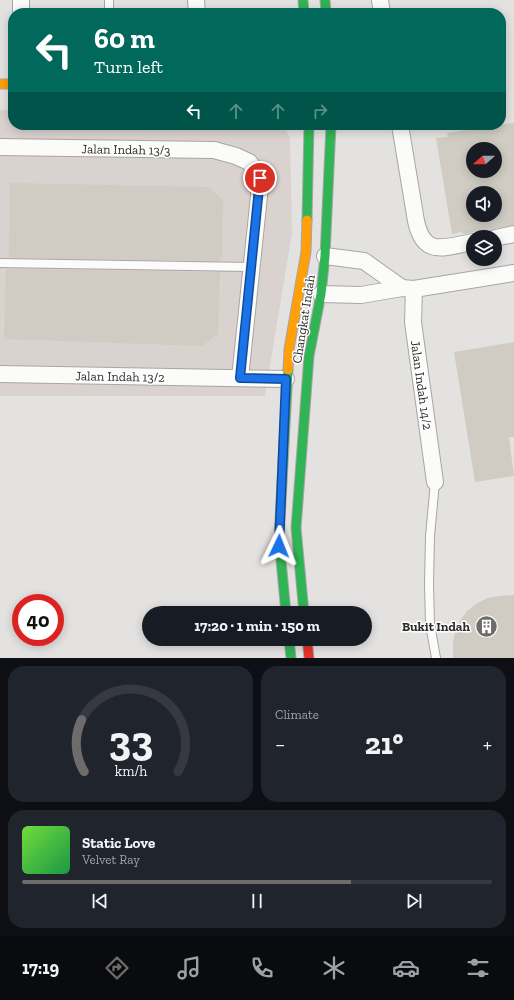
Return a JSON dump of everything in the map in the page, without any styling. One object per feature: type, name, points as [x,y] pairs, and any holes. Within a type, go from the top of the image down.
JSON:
[{"type":"street","name":"Changkat Indah","points":[[285,606],[279,546],[286,379],[289,349],[306,252],[309,130]]},
{"type":"street","name":"Changkat Indah","points":[[303,606],[296,528],[309,356],[321,294],[325,256],[331,130]]},
{"type":"street","points":[[401,130],[418,232],[423,241],[432,247],[444,247],[466,243]]},
{"type":"street","name":"Jalan Indah 13/3","points":[[0,147],[214,150],[236,156],[249,162],[260,178],[251,267]]},
{"type":"street","points":[[502,237],[514,234]]},
{"type":"street","points":[[325,256],[364,261],[408,288]]},
{"type":"street","points":[[240,378],[251,267]]},
{"type":"street","points":[[321,294],[361,295],[514,273]]},
{"type":"street","name":"Jalan Indah 14/2","points":[[408,288],[435,482]]},
{"type":"street","name":"Jalan Indah 13/2","points":[[0,374],[286,379]]},
{"type":"street","points":[[290,646],[291,658]]},
{"type":"street","points":[[308,646],[309,658]]},
{"type":"lane","points":[[0,263],[251,267]]},
{"type":"lane","points":[[435,482],[430,536],[429,584],[430,624],[436,658]]},
{"type":"shaded area","points":[[0,110],[8,110],[8,130],[285,130],[290,137],[292,233],[265,396],[0,396]]},
{"type":"building","points":[[514,123],[514,225],[486,230],[466,230],[466,233],[463,234],[462,232],[452,234],[436,138],[448,137],[447,133],[467,130],[506,130],[506,124]]},
{"type":"building","points":[[10,183],[208,187],[223,200],[222,258],[220,258],[220,261],[9,258]]},
{"type":"building","points":[[6,269],[220,272],[218,334],[202,346],[4,339]]},
{"type":"building","points":[[514,342],[514,437],[509,437],[514,476],[475,482],[454,352]]},
{"type":"building","name":"Bukit Indah","points":[[514,595],[514,658],[453,658],[455,632],[467,611],[487,598]]},
{"type":"traffic: fast","points":[[303,0],[304,8]]},
{"type":"traffic: fast","points":[[325,0],[326,8]]},
{"type":"traffic: fast","points":[[307,220],[309,130]]},
{"type":"traffic: fast","points":[[303,606],[296,528],[309,356],[321,294],[325,256],[331,130]]},
{"type":"traffic: fast","points":[[285,606],[279,539],[288,370]]},
{"type":"traffic: fast","points":[[290,646],[291,658]]},
{"type":"traffic: slow","points":[[0,84],[8,84]]},
{"type":"traffic: slow","points":[[288,370],[289,349],[306,252],[307,220]]},
{"type":"traffic: jam","points":[[308,646],[309,658]]},
{"type":"place","name":"Bukit Indah","points":[[486,626]]},
{"type":"route","points":[[260,178],[240,378],[286,379],[279,546]]}]
